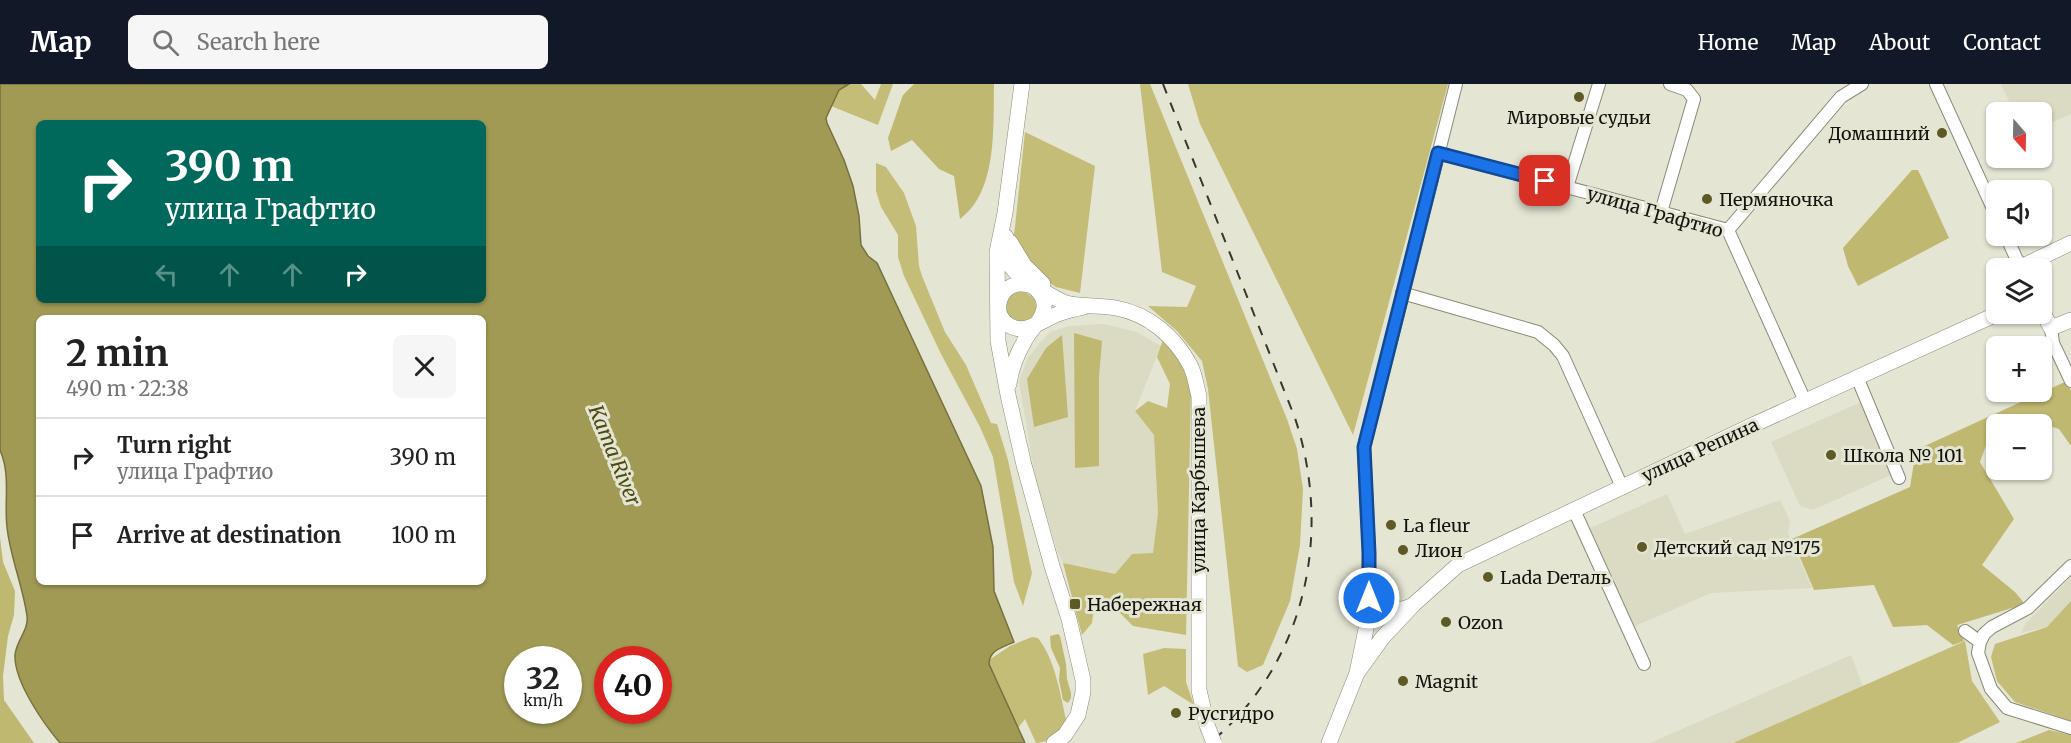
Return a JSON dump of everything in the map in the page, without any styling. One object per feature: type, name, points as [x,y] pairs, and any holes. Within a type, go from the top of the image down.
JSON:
[{"type":"main road","points":[[1022,84],[1005,213],[996,260],[999,341],[1008,395],[1052,566],[1073,632],[1083,680],[1078,715],[1065,735],[1054,743]]},
{"type":"main road","points":[[1005,213],[1009,262],[1018,276],[1042,297],[1044,306],[1042,315],[1033,326],[1013,365],[1008,395]]},
{"type":"main road","points":[[1005,213],[1007,234],[1014,251],[1030,273],[1058,294],[1084,307]]},
{"type":"main road","points":[[2041,258],[2071,243]]},
{"type":"main road","points":[[1032,286],[1021,284],[1009,287],[1001,296],[999,308],[1003,320],[1013,328],[1025,329],[1033,326]]},
{"type":"main road","name":"улица Карбышева","points":[[1032,286],[1058,300],[1084,307],[1118,308],[1144,317],[1165,333],[1191,367],[1198,396],[1199,690],[1207,725],[1214,743]]},
{"type":"main road","name":"улица Карбышева","points":[[1033,326],[1055,315],[1084,307]]},
{"type":"main road","name":"улица Репина","points":[[1357,673],[1383,637],[1414,604],[1458,565],[1805,401],[1986,319]]},
{"type":"main road","points":[[2047,324],[2052,335],[2071,320]]},
{"type":"main road","points":[[1329,743],[1357,673],[1367,626],[1374,615],[1401,610],[1414,604]]},
{"type":"main road","points":[[1367,626],[1383,637]]},
{"type":"street","points":[[1367,626],[1369,553],[1364,447],[1456,84]]},
{"type":"street","points":[[1567,187],[1599,84]]},
{"type":"street","points":[[1661,212],[1694,99],[1686,90],[1670,84]]},
{"type":"street","points":[[1728,230],[1841,97],[1862,84]]},
{"type":"street","points":[[1936,84],[1986,193]]},
{"type":"street","name":"улица Графтио","points":[[1438,153],[1728,230],[1805,401]]},
{"type":"street","points":[[1402,293],[1538,332],[1554,345],[1563,356],[1622,487]]},
{"type":"street","points":[[2052,335],[2071,381]]},
{"type":"street","points":[[1857,377],[1899,478]]},
{"type":"street","points":[[1574,510],[1644,664]]},
{"type":"street","points":[[2071,566],[2028,608],[1992,627],[1984,634],[1978,653],[1992,689],[2007,708],[2071,728]]},
{"type":"street","points":[[1369,598],[1378,607],[1387,611]]},
{"type":"street","points":[[1965,631],[1980,642]]},
{"type":"shaded area","points":[[849,84],[861,84],[875,100],[881,84],[893,84],[878,125],[831,106],[839,89]]},
{"type":"shaded area","points":[[914,84],[994,84],[993,138],[987,175],[972,207],[960,219],[954,176],[939,169],[912,140],[891,151],[888,138],[903,95]]},
{"type":"shaded area","points":[[1140,84],[1150,84],[1287,419],[1297,449],[1303,489],[1300,545],[1290,601],[1263,665],[1247,672],[1238,666],[1208,389],[1202,361],[1177,331],[1148,306],[1187,307],[1196,286],[1162,272]]},
{"type":"shaded area","points":[[1188,84],[1448,84],[1353,435],[1200,124]]},
{"type":"shaded area","points":[[2001,84],[2071,84],[2071,114],[2052,123],[2052,102],[2009,102]]},
{"type":"shaded area","points":[[1025,132],[1095,166],[1080,293],[1056,287],[1038,276],[1023,258],[1014,236]]},
{"type":"shaded area","points":[[876,163],[886,167],[904,193],[916,226],[922,276],[945,332],[966,365],[991,423],[997,424],[1008,460],[1032,573],[1023,606],[1014,582],[993,457],[904,276],[898,257],[898,235],[881,207],[876,191]]},
{"type":"shaded area","points":[[1912,170],[1918,170],[1949,238],[1858,286],[1848,266],[1843,248]]},
{"type":"shaded area","points":[[1021,292],[1032,296],[1036,307],[1032,318],[1021,322],[1010,318],[1006,307],[1010,296]]},
{"type":"shaded area","points":[[1104,324],[1137,332],[1161,346],[1135,411],[1154,435],[1158,513],[1153,553],[1132,554],[1115,574],[1063,563],[1035,476],[1019,382],[1028,357],[1050,332],[1069,326]]},
{"type":"shaded area","points":[[1074,333],[1102,341],[1099,377],[1099,466],[1075,468]]},
{"type":"shaded area","points":[[1062,335],[1068,417],[1034,427],[1027,379],[1046,348]]},
{"type":"shaded area","points":[[1163,339],[1182,365],[1191,390],[1186,635],[1133,626],[1117,610],[1094,608],[1092,623],[1082,635],[1063,563],[1115,574],[1132,554],[1153,553],[1158,513],[1154,435],[1135,411],[1148,401],[1167,408],[1170,384],[1157,357]]},
{"type":"shaded area","points":[[2067,381],[2071,391],[2071,446],[2059,429],[2052,427],[2052,414],[1995,414],[2021,402],[2052,402],[2052,388]]},
{"type":"shaded area","name":"Школа № 101","points":[[1861,402],[1893,474],[1813,510],[1800,506],[1771,442]]},
{"type":"shaded area","points":[[1986,418],[1986,445],[1980,462],[1986,472],[1986,480],[1991,480],[2014,519],[1982,565],[2015,592],[2025,604],[1957,625],[1964,641],[1953,645],[1927,625],[1893,627],[1874,585],[1814,590],[1792,539],[1910,487],[1916,450]]},
{"type":"shaded area","points":[[1667,494],[1685,534],[1780,500],[1790,521],[1788,533],[1812,588],[1711,593],[1633,627],[1586,530]]},
{"type":"shaded area","points":[[0,537],[3,562],[15,591],[14,615],[8,636],[3,676],[4,700],[34,743],[0,743]]},
{"type":"shaded area","points":[[2071,577],[2071,601],[2047,627],[2021,633],[2026,623]]},
{"type":"shaded area","points":[[2071,601],[2071,721],[2015,702],[1997,681],[1991,657],[1995,644],[2047,627]]},
{"type":"shaded area","points":[[1058,634],[1071,693],[1068,703],[1063,700],[1059,680],[1060,668],[1051,648],[1050,636]]},
{"type":"shaded area","points":[[1032,637],[1038,638],[1049,657],[1057,679],[1067,723],[1057,734],[1041,743],[1036,743],[1025,719],[1018,728],[989,664],[989,660],[1010,646]]},
{"type":"shaded area","points":[[1965,641],[1972,681],[2000,722],[1957,743],[1733,743]]},
{"type":"shaded area","points":[[1164,648],[1186,649],[1186,682],[1194,705],[1164,686],[1148,695],[1143,654]]},
{"type":"shaded area","points":[[1851,655],[1863,686],[1733,743],[1650,743]]},
{"type":"shaded area","points":[[2049,730],[2071,735],[2071,743],[2016,743]]},
{"type":"water","name":"Kama River","points":[[0,84],[849,84],[839,90],[826,118],[827,123],[853,186],[859,216],[861,245],[868,256],[877,263],[981,486],[993,547],[994,591],[1014,642],[994,652],[989,664],[1025,743],[60,743],[31,702],[16,666],[16,650],[26,626],[27,616],[9,538],[5,469],[0,450]]},
{"type":"railway","points":[[1163,84],[1295,418],[1306,462],[1311,506],[1310,551],[1303,594],[1289,636],[1269,675],[1243,711],[1210,743]]},
{"type":"place","name":"Мировые судьи","points":[[1579,97]]},
{"type":"place","name":"Домашний","points":[[1942,133]]},
{"type":"place","name":"Пермяночка","points":[[1707,199]]},
{"type":"place","name":"Школа № 101","points":[[1831,455]]},
{"type":"place","name":"La fleur","points":[[1391,525]]},
{"type":"place","name":"Детский сад №175","points":[[1642,547]]},
{"type":"place","name":"Лион","points":[[1403,550]]},
{"type":"place","name":"Lada Dеталь","points":[[1488,577]]},
{"type":"place","name":"Набережная","points":[[1075,604]]},
{"type":"place","name":"Ozon","points":[[1446,622]]},
{"type":"place","name":"Magnit","points":[[1403,681]]},
{"type":"place","name":"Русгидро","points":[[1176,713]]},
{"type":"route","points":[[1369,598],[1364,447],[1438,153],[1545,181]]}]
